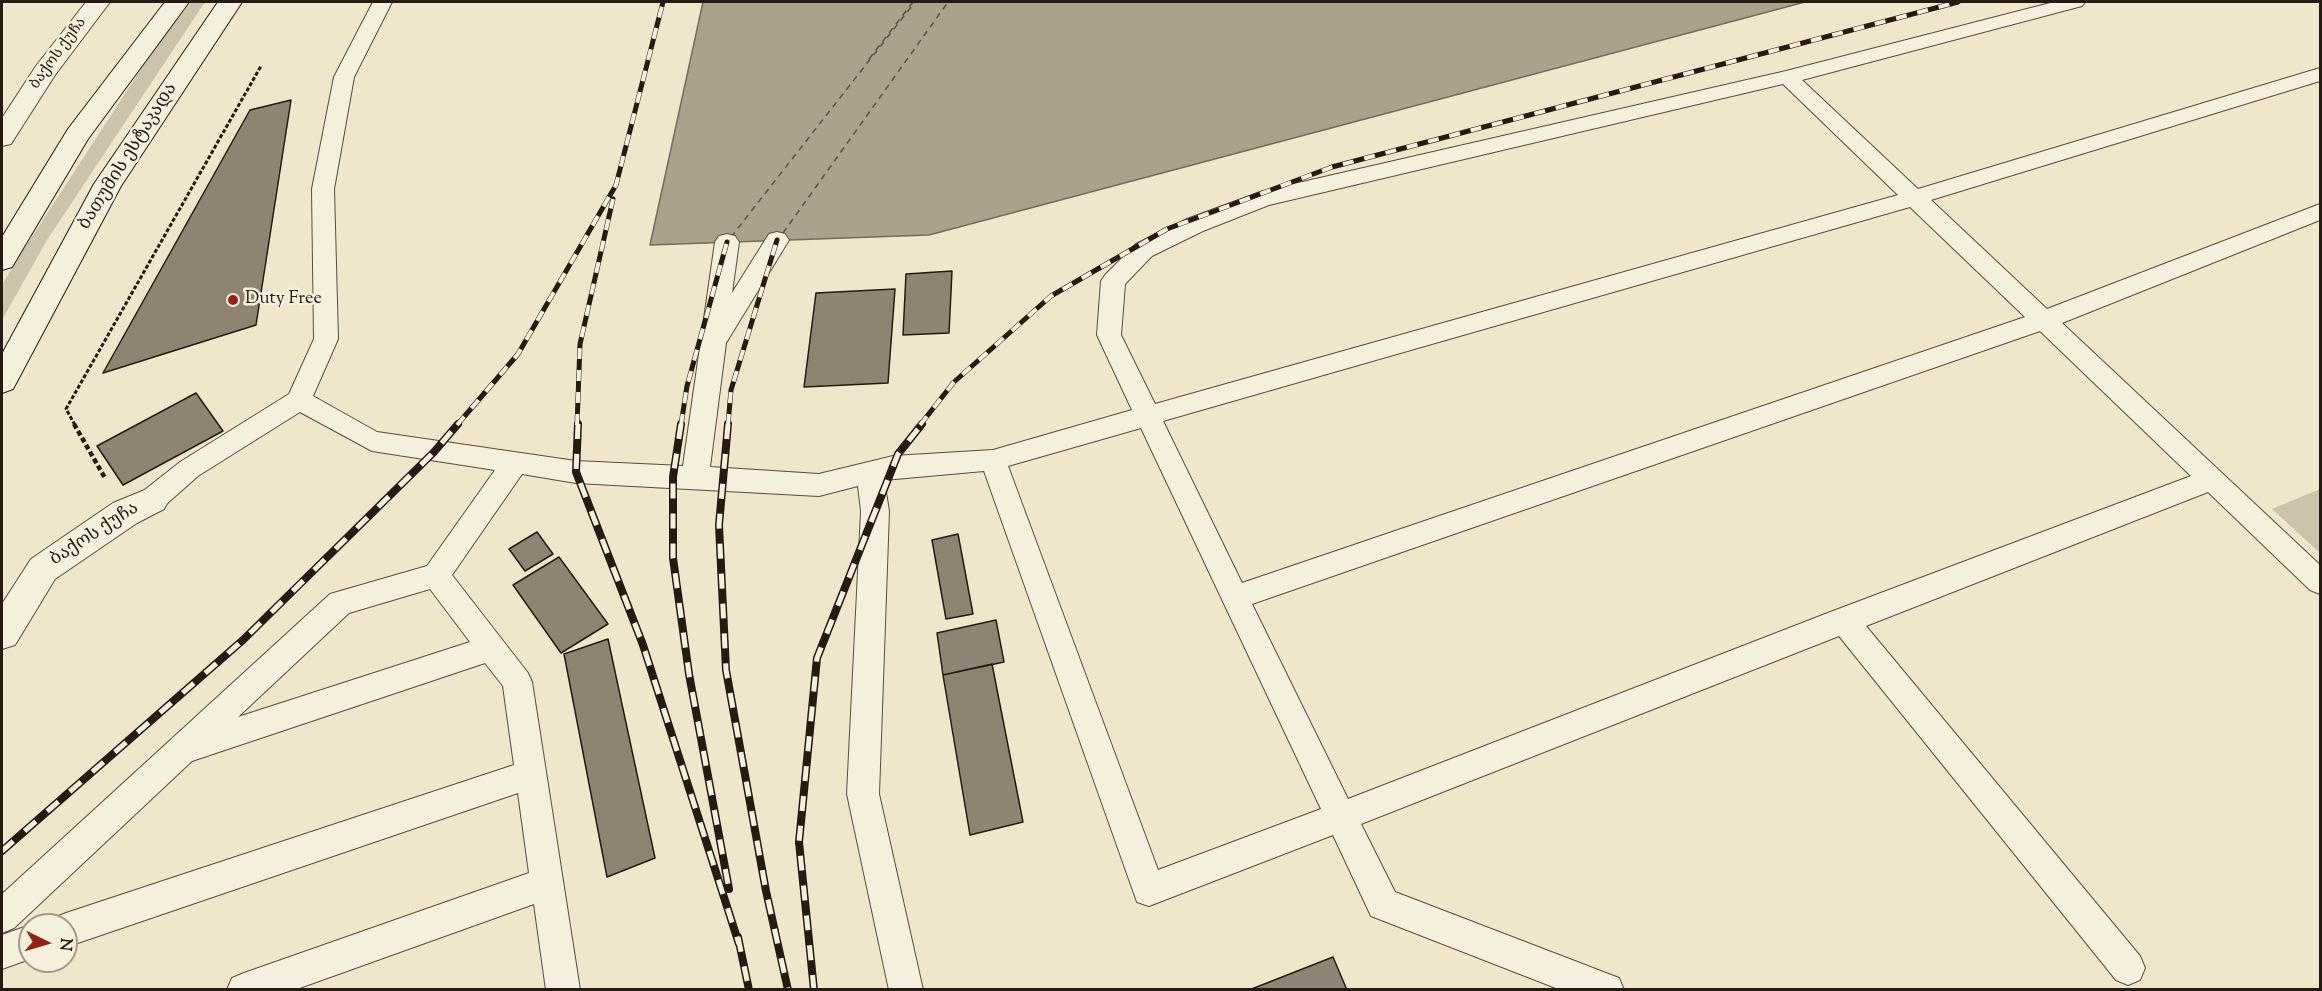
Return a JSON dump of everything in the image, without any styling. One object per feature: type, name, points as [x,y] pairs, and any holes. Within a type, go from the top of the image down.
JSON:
[{"type":"main road","name":"ბაქოს ქუჩა","points":[[2,138],[45,71],[98,2]]},
{"type":"main road","points":[[2,260],[77,135],[177,2]]},
{"type":"main road","name":"ბათუმის ესტაკადა","points":[[2,381],[108,184],[230,2]]},
{"type":"main road","name":"ბაქოს ქუჩა","points":[[2,634],[43,569],[139,506]]},
{"type":"lane","points":[[139,506],[189,469],[299,400],[326,339],[323,189],[344,76],[382,2]]},
{"type":"lane","points":[[1606,990],[1383,904],[1109,335],[1113,281],[1144,250],[1195,225],[1263,199],[1787,77],[2075,2]]},
{"type":"lane","points":[[299,400],[372,441],[576,472],[819,485],[893,467],[993,460],[1913,198],[2320,74]]},
{"type":"lane","points":[[1787,77],[2320,582]]},
{"type":"lane","points":[[1235,598],[2042,321],[2320,212]]},
{"type":"lane","points":[[713,345],[777,240]]},
{"type":"lane","points":[[695,477],[726,242]]},
{"type":"lane","points":[[993,460],[1149,890],[1341,818],[1843,620],[2211,480]]},
{"type":"lane","points":[[2,916],[340,603],[436,576],[515,463]]},
{"type":"lane","points":[[870,471],[875,511],[863,794],[906,990]]},
{"type":"lane","points":[[436,576],[517,682],[563,990]]},
{"type":"lane","points":[[1843,620],[2128,969]]},
{"type":"lane","points":[[180,750],[491,648]]},
{"type":"lane","points":[[78,926],[530,774]]},
{"type":"lane","points":[[244,990],[547,883]]},
{"type":"lane","points":[[2,952],[18,946]]},
{"type":"path","points":[[139,506],[66,409],[261,66]]},
{"type":"shaded area","points":[[191,2],[205,2],[47,240],[2,320],[2,285],[13,266],[156,46]]},
{"type":"shaded area","points":[[703,2],[1805,2],[929,235],[650,245]]},
{"type":"shaded area","points":[[2320,489],[2320,553],[2272,509]]},
{"type":"building","points":[[291,100],[256,325],[103,373],[250,110]]},
{"type":"building","points":[[952,271],[949,333],[903,335],[906,274]]},
{"type":"building","points":[[895,289],[888,383],[804,387],[816,293]]},
{"type":"building","points":[[196,393],[223,431],[123,485],[97,446]]},
{"type":"building","points":[[537,532],[553,554],[525,571],[509,549]]},
{"type":"building","points":[[958,534],[973,614],[946,619],[932,540]]},
{"type":"building","points":[[559,557],[608,624],[561,653],[513,585]]},
{"type":"building","points":[[996,620],[1004,662],[943,675],[937,633]]},
{"type":"building","points":[[608,639],[655,858],[607,877],[564,654]]},
{"type":"building","points":[[992,664],[1023,822],[970,835],[943,675]]},
{"type":"building","points":[[1333,957],[1347,990],[1249,990]]},
{"type":"ferry route","points":[[869,59],[913,2]]},
{"type":"ferry route","points":[[731,237],[915,2]]},
{"type":"ferry route","points":[[783,233],[948,2]]},
{"type":"railway","points":[[457,425],[518,354],[616,185],[663,2]]},
{"type":"railway","points":[[920,425],[954,382],[1051,296],[1167,229],[1332,167],[1958,2]]},
{"type":"railway","points":[[577,425],[580,344],[613,199]]},
{"type":"railway","points":[[728,425],[731,390],[777,240]]},
{"type":"railway","points":[[681,425],[687,386],[727,242]]},
{"type":"railway","points":[[2,851],[243,640],[434,452],[458,424]]},
{"type":"railway","points":[[578,424],[576,472],[643,645],[739,944]]},
{"type":"railway","points":[[681,424],[673,477],[673,558],[689,674],[729,889]]},
{"type":"railway","points":[[728,424],[719,525],[726,670],[766,891],[788,990]]},
{"type":"railway","points":[[814,990],[799,842],[817,658],[898,454],[922,424]]},
{"type":"railway","points":[[738,937],[749,990]]},
{"type":"place","name":"Duty Free","points":[[233,300]]}]
